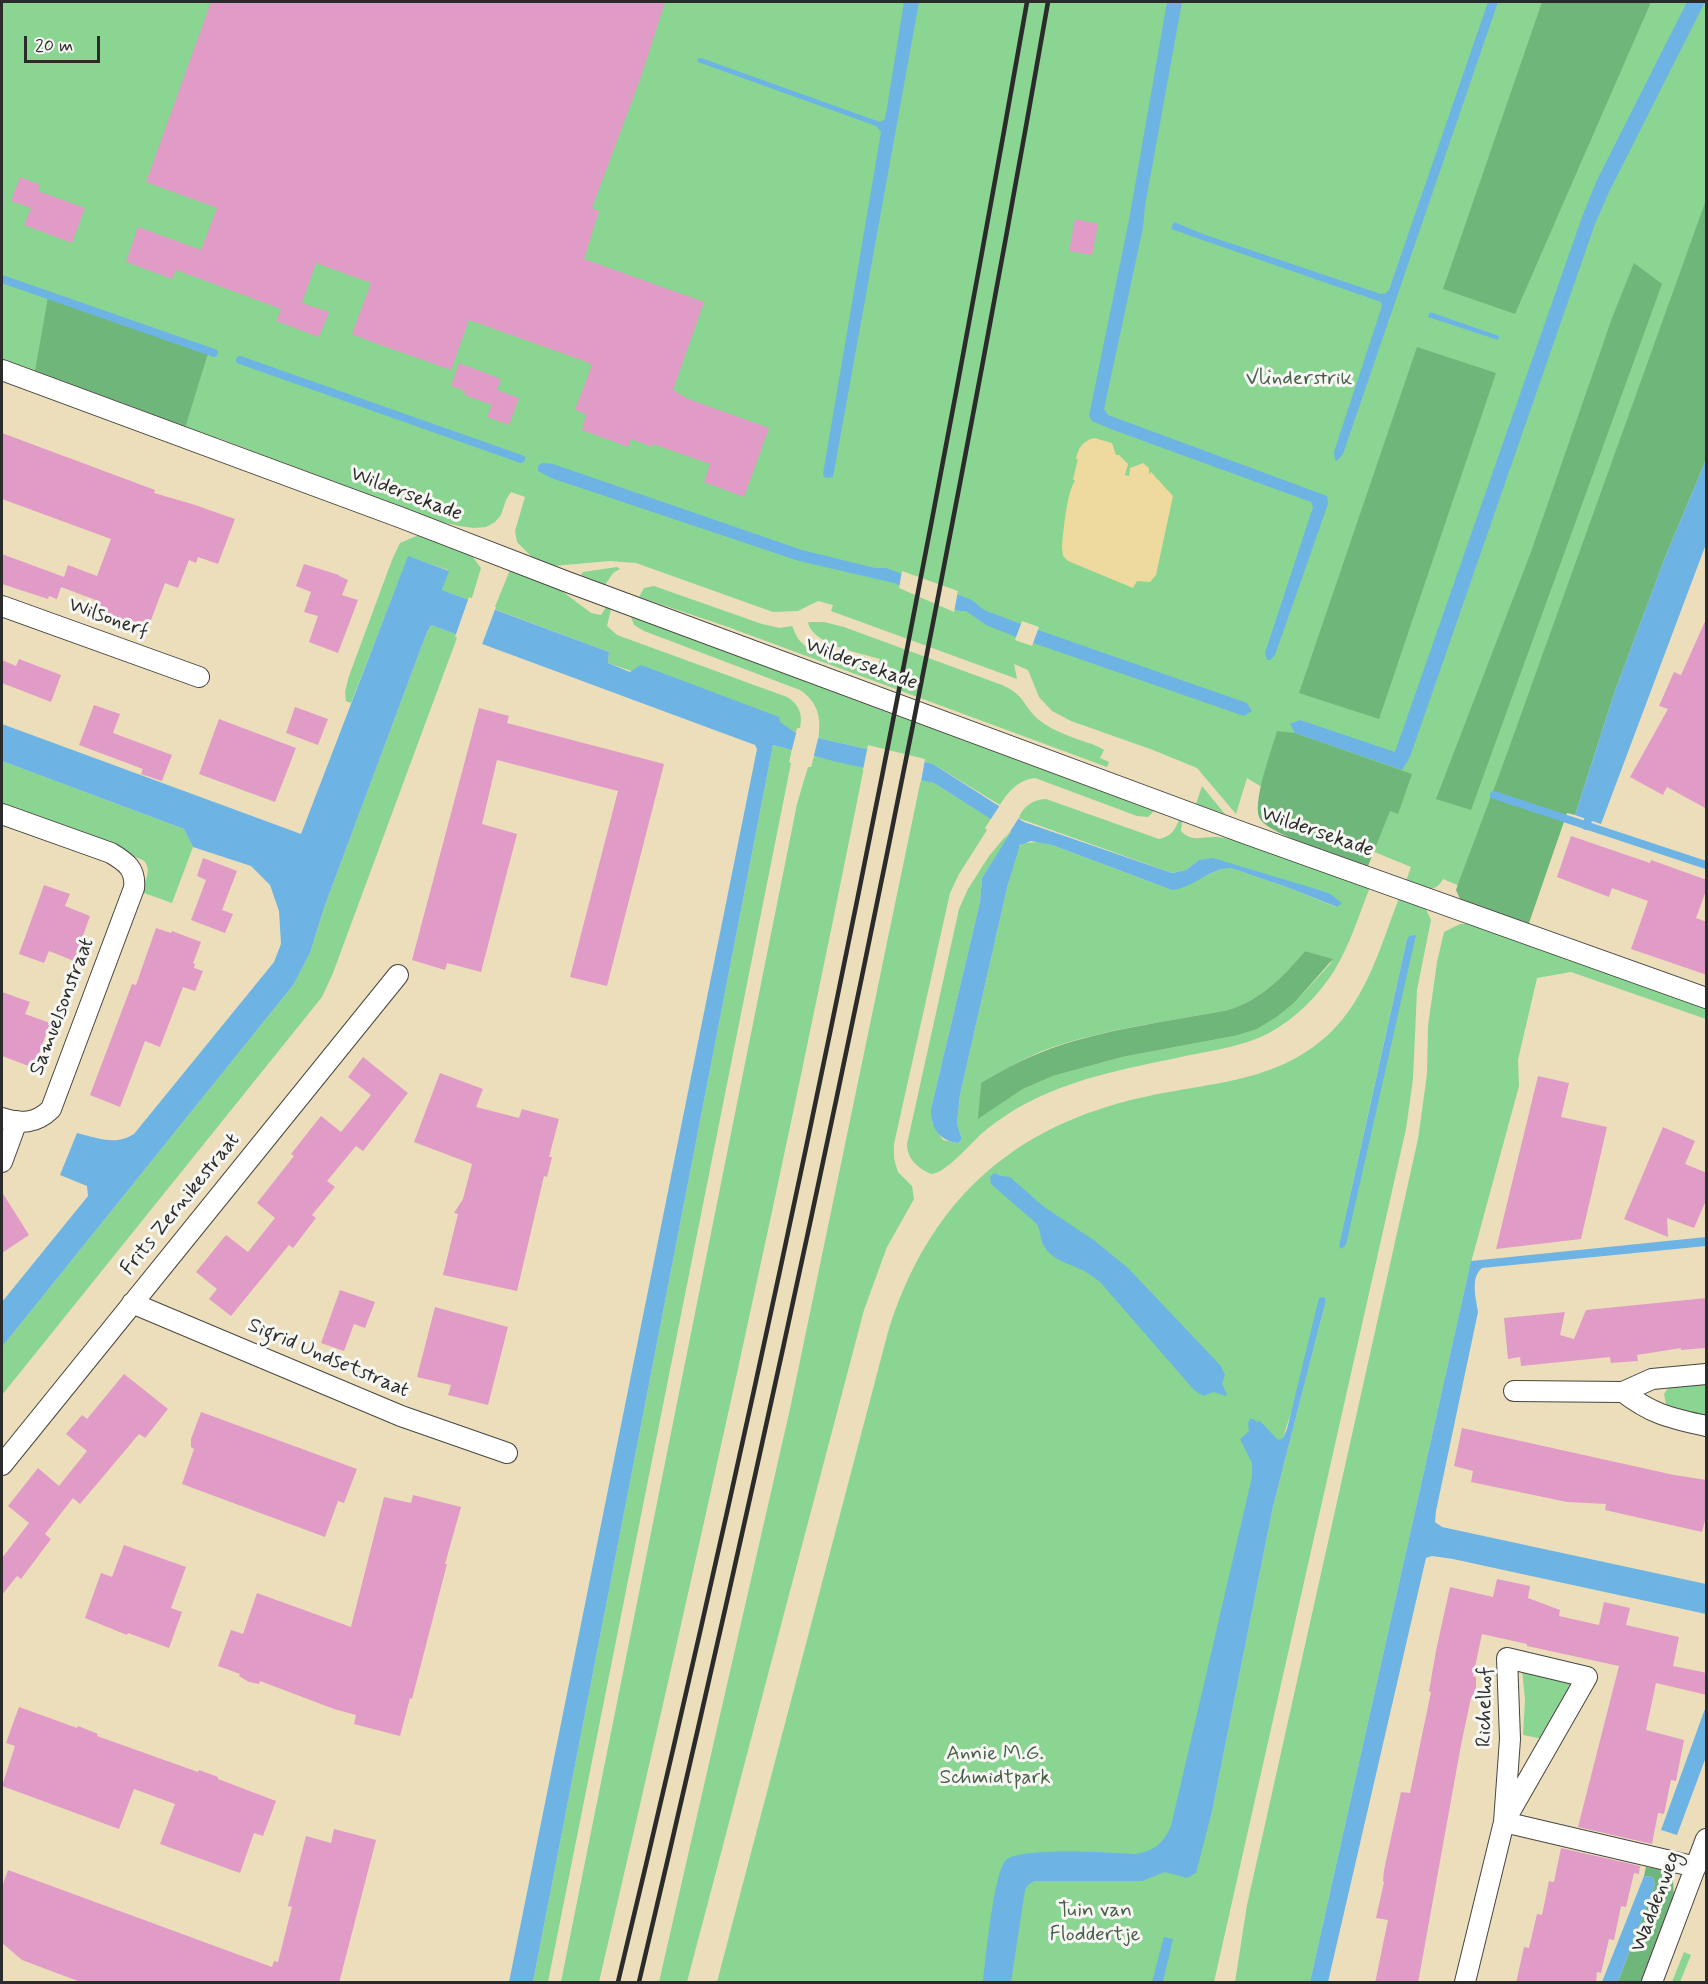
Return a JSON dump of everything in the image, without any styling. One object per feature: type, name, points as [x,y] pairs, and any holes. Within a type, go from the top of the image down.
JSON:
[{"type":"street","name":"Wildersekade","points":[[2,370],[1255,837],[1707,998]]},
{"type":"street","name":"Wilsonerf","points":[[2,606],[199,677]]},
{"type":"street","name":"Samuelsonstraat","points":[[2,814],[111,853],[125,862],[134,872],[134,888],[51,1109],[35,1121],[9,1120]]},
{"type":"street","name":"Frits Zernikestraat","points":[[2,1465],[398,975]]},
{"type":"street","points":[[2,1162],[9,1120]]},
{"type":"street","name":"Sigrid Undsetstraat","points":[[132,1303],[401,1416],[507,1453]]},
{"type":"street","points":[[1514,1391],[1623,1392],[1652,1378],[1707,1374]]},
{"type":"street","points":[[1623,1392],[1642,1407],[1662,1416],[1707,1426]]},
{"type":"street","name":"Richelhof","points":[[1465,1983],[1504,1822],[1510,1739],[1507,1658],[1587,1677],[1504,1822]]},
{"type":"street","points":[[1504,1822],[1696,1867]]},
{"type":"street","name":"Waddenweg","points":[[1652,1983],[1707,1839]]},
{"type":"green space","name":"Vlinderstrik","points":[[2,2],[1706,2],[1706,379],[1512,908],[1443,879],[1431,889],[1406,881],[1411,867],[1355,844],[1247,778],[1236,814],[1197,768],[1071,721],[1052,711],[1039,697],[1028,670],[1014,664],[1017,679],[831,611],[833,605],[818,601],[798,611],[773,612],[636,563],[610,561],[553,566],[532,557],[517,542],[515,531],[525,497],[511,492],[501,515],[486,527],[459,526],[429,519],[218,438],[215,440],[2,360]]},
{"type":"green space","points":[[1542,2],[1651,2],[1515,314],[1443,289]]},
{"type":"green space","points":[[1706,200],[1706,460],[1666,555],[1615,691],[1575,815],[1567,813],[1528,926],[1461,901],[1456,890]]},
{"type":"green space","points":[[1634,263],[1662,284],[1471,810],[1436,799],[1531,552],[1612,318]]},
{"type":"green space","points":[[48,297],[209,350],[185,428],[35,371]]},
{"type":"green space","points":[[1417,347],[1496,373],[1379,719],[1299,693]]},
{"type":"green space","points":[[419,535],[472,556],[481,568],[471,601],[442,590],[448,570],[408,557],[351,703],[346,701],[345,692],[349,676],[392,560],[400,543]]},
{"type":"green space","points":[[617,567],[620,569],[613,573],[605,585],[581,575],[583,572]]},
{"type":"green space","points":[[510,570],[558,588],[591,613],[601,615],[606,607],[611,609],[607,626],[617,635],[787,697],[795,703],[799,710],[800,728],[797,728],[796,733],[779,722],[608,663],[609,652],[494,609]]},
{"type":"green space","points":[[654,586],[762,624],[780,628],[792,626],[799,640],[807,647],[836,659],[858,665],[859,662],[878,666],[880,659],[838,647],[818,637],[811,630],[808,622],[824,622],[844,627],[1002,685],[1015,693],[1046,725],[1060,733],[1104,750],[1100,758],[1109,762],[1107,767],[728,627],[639,597],[644,588]]},
{"type":"green space","points":[[631,617],[1154,811],[1148,817],[1137,816],[1035,778],[1023,781],[1014,787],[1000,805],[933,764],[818,738],[819,718],[815,705],[800,690],[644,631],[634,625]]},
{"type":"green space","points":[[431,625],[458,635],[333,973],[322,997],[2,1395],[2,1347],[294,984],[310,953],[324,908]]},
{"type":"green space","points":[[1277,731],[1295,733],[1412,774],[1398,814],[1390,811],[1368,866],[1291,838],[1265,824],[1259,817],[1261,787]]},
{"type":"green space","points":[[773,745],[792,750],[789,762],[791,763],[548,1982],[533,1982]]},
{"type":"green space","points":[[814,756],[864,767],[802,1072],[669,1679],[599,1982],[561,1982],[797,804],[808,767],[811,767]]},
{"type":"green space","points":[[2,761],[184,829],[193,847],[172,903],[141,892],[148,871],[143,860],[2,808]]},
{"type":"green space","points":[[921,779],[934,783],[991,819],[985,828],[987,830],[959,874],[950,893],[894,1144],[894,1158],[898,1172],[912,1186],[914,1199],[887,1247],[864,1310],[687,1982],[659,1982],[790,1409]]},
{"type":"green space","points":[[1202,786],[1225,814],[1196,804]]},
{"type":"green space","points":[[1046,799],[1159,839],[1172,832],[1179,820],[1182,821],[1181,831],[1189,837],[1231,839],[1370,887],[1350,940],[1334,971],[1305,1006],[1279,1027],[1240,1044],[1108,1073],[1048,1093],[1002,1118],[981,1134],[952,1162],[931,1174],[914,1162],[907,1149],[907,1144],[959,909],[968,889],[989,856],[1010,831],[1011,834],[982,878],[980,902],[931,1109],[932,1123],[943,1140],[958,1143],[962,1139],[957,1124],[960,1095],[1017,849],[1023,843],[1038,842],[1052,845],[1172,890],[1224,868],[1231,868],[1199,860],[1186,870],[1172,873],[1018,818],[1029,804]],"holes":[[[1232,868],[1329,893],[1336,907]],[[1305,951],[1332,959],[1331,963],[1294,1003],[1278,1016],[1234,1036],[1122,1057],[1053,1076],[1023,1089],[979,1118],[981,1083],[1034,1054],[1087,1037],[1228,1010],[1240,1006],[1271,987]]]},
{"type":"green space","name":"Annie M.G. Schmidtpark","points":[[1399,898],[1425,907],[1431,920],[1417,990],[1413,1079],[1406,1129],[1214,1982],[717,1982],[888,1332],[905,1286],[926,1245],[952,1209],[981,1177],[1015,1150],[1054,1128],[1096,1110],[1144,1097],[1265,1072],[1309,1050],[1342,1020],[1363,988]],"holes":[[[1409,936],[1339,1245],[1407,939]],[[1325,1304],[1273,1507],[1212,1812],[1204,1841],[1283,1438]]]},
{"type":"green space","points":[[1460,924],[1470,924],[1706,1007],[1706,1019],[1571,972],[1537,978],[1518,1060],[1519,1086],[1469,1270],[1310,1982],[1235,1982],[1247,1905],[1418,1139],[1427,1074],[1428,1026],[1437,962],[1444,932]]},
{"type":"green space","points":[[1305,951],[1333,959],[1294,1003],[1257,1029],[1234,1036],[1122,1057],[1053,1076],[1023,1089],[978,1119],[981,1083],[1011,1066],[1042,1052],[1087,1037],[1240,1006],[1271,987]]},
{"type":"green space","points":[[1706,1383],[1706,1418],[1678,1412],[1666,1404],[1664,1394],[1668,1388]]},
{"type":"green space","points":[[1522,1669],[1574,1680],[1543,1739],[1523,1735],[1525,1700]]},
{"type":"green space","points":[[1646,1867],[1663,1870],[1673,1880],[1674,1898],[1642,1982],[1618,1982],[1655,1884],[1653,1877],[1644,1876]]},
{"type":"green space","points":[[1684,1952],[1691,1955],[1680,1982],[1672,1982]]},
{"type":"sand","points":[[1094,438],[1112,443],[1116,455],[1128,464],[1125,475],[1129,476],[1130,468],[1143,463],[1149,468],[1149,475],[1151,472],[1173,496],[1156,575],[1150,582],[1137,581],[1133,588],[1068,561],[1063,556],[1064,523],[1075,481],[1073,479],[1077,455],[1084,443]]},
{"type":"water","points":[[904,2],[919,2],[833,477],[825,478],[823,474],[881,132],[876,126],[698,62],[697,59],[701,58],[880,122],[884,120],[886,114]]},
{"type":"water","points":[[1167,2],[1182,2],[1143,228],[1104,409],[1108,415],[1327,496],[1328,504],[1275,655],[1270,660],[1267,660],[1265,653],[1313,507],[1311,502],[1116,431],[1092,421],[1089,416],[1129,220]]},
{"type":"water","points":[[1488,2],[1498,2],[1343,454],[1337,461],[1334,452],[1382,306],[1381,302],[1171,229],[1174,222],[1203,234],[1381,294],[1386,293],[1389,290]]},
{"type":"water","points":[[1687,2],[1705,2],[1595,224],[1410,757],[1402,770],[1295,733],[1290,724],[1300,720],[1395,752],[1582,217],[1597,180]]},
{"type":"water","points":[[1430,312],[1499,336],[1498,340],[1428,317]]},
{"type":"water","points":[[1706,460],[1706,544],[1601,824],[1575,815],[1615,691],[1666,555]]},
{"type":"water","points":[[542,463],[553,464],[802,550],[875,568],[886,568],[972,600],[984,610],[1021,624],[1247,703],[1252,711],[1244,716],[1016,637],[986,625],[966,611],[959,611],[894,583],[799,561],[551,478],[538,471],[538,466]]},
{"type":"water","points":[[408,556],[449,571],[442,590],[609,652],[608,663],[630,672],[641,665],[779,717],[780,722],[796,733],[933,764],[1024,822],[1172,873],[1186,870],[1199,860],[1213,858],[1329,893],[1342,903],[1337,907],[1231,868],[1216,871],[1187,886],[1172,890],[1052,845],[1031,841],[1020,845],[1008,884],[960,1095],[957,1124],[962,1139],[958,1143],[952,1142],[946,1140],[934,1128],[931,1109],[980,902],[982,878],[1011,832],[934,783],[837,762],[773,745],[533,1982],[509,1982],[757,749],[755,745],[431,625],[324,908],[310,953],[294,984],[2,1347],[2,1302],[88,1196],[87,1186],[60,1175],[77,1133],[113,1140],[127,1138],[134,1134],[274,962],[281,944],[279,911],[270,885],[251,866],[193,847],[184,829],[2,761],[2,724],[301,834]]},
{"type":"water","points":[[1416,935],[1346,1245],[1341,1249],[1339,1246],[1407,939],[1409,936]]},
{"type":"water","points":[[994,1173],[1010,1177],[1044,1207],[1095,1241],[1128,1268],[1221,1366],[1225,1375],[1222,1384],[1226,1396],[1214,1392],[1203,1396],[1194,1390],[1101,1283],[1048,1252],[1037,1224],[991,1184],[990,1177]]},
{"type":"water","points":[[1706,1237],[1706,1246],[1482,1268],[1478,1272],[1475,1289],[1478,1312],[1435,1522],[1442,1527],[1706,1584],[1706,1614],[1453,1559],[1432,1556],[1426,1558],[1328,1982],[1310,1982],[1471,1261]]},
{"type":"water","points":[[1323,1297],[1325,1304],[1273,1507],[1212,1812],[1196,1873],[1187,1878],[1165,1872],[1142,1881],[1034,1881],[1025,1890],[1011,1982],[983,1982],[994,1900],[1005,1861],[1013,1856],[1027,1853],[1136,1854],[1158,1845],[1171,1826],[1252,1477],[1252,1463],[1240,1439],[1249,1431],[1250,1419],[1260,1421],[1278,1440],[1283,1438],[1319,1298]]},
{"type":"water","points":[[1706,1706],[1706,1757],[1677,1835],[1661,1830]]},
{"type":"water","points":[[1644,1876],[1653,1877],[1655,1884],[1618,1982],[1602,1982]]},
{"type":"water","points":[[1164,1937],[1173,1939],[1163,1982],[1152,1982]]},
{"type":"pier","points":[[902,571],[958,591],[954,612],[899,588]]},
{"type":"pier","points":[[469,597],[496,607],[481,647],[455,637]]},
{"type":"pier","points":[[1022,621],[1039,627],[1032,646],[1015,640]]},
{"type":"pier","points":[[797,730],[819,735],[813,759],[791,753]]},
{"type":"pier","points":[[868,745],[925,759],[921,782],[863,770]]},
{"type":"pier","points":[[1002,802],[1020,816],[1004,841],[1008,833],[989,822]]},
{"type":"building","points":[[211,2],[665,2],[642,74],[592,208],[599,211],[584,259],[704,302],[673,390],[688,399],[769,428],[744,497],[704,482],[710,464],[653,444],[652,447],[631,439],[628,447],[582,430],[586,414],[575,410],[592,365],[584,361],[469,320],[451,370],[372,342],[352,334],[371,283],[316,263],[302,303],[329,312],[319,337],[276,321],[281,309],[176,270],[172,279],[126,262],[138,227],[201,250],[217,208],[146,182]]},
{"type":"building","points":[[20,177],[40,185],[38,191],[85,208],[72,243],[24,225],[31,208],[11,201]]},
{"type":"building","points":[[1075,219],[1098,224],[1092,255],[1069,251]]},
{"type":"building","points":[[459,363],[501,379],[497,390],[519,398],[509,425],[487,417],[492,405],[464,395],[465,391],[451,386]]},
{"type":"building","points":[[2,433],[155,490],[154,493],[235,519],[218,564],[198,557],[196,563],[189,560],[178,588],[165,583],[145,636],[95,617],[101,602],[61,587],[57,599],[49,596],[48,599],[2,584],[2,554],[64,577],[68,565],[97,576],[111,539],[2,499]]},
{"type":"building","points":[[304,564],[348,580],[342,595],[358,600],[338,653],[309,642],[318,616],[304,612],[311,592],[296,586]]},
{"type":"building","points":[[1707,617],[1707,809],[1667,787],[1663,795],[1630,777],[1668,709],[1659,706],[1674,672],[1681,675]]},
{"type":"building","points":[[19,659],[61,675],[51,702],[2,683],[2,660],[16,666]]},
{"type":"building","points":[[94,705],[120,714],[113,733],[172,755],[162,781],[141,774],[143,769],[79,745]]},
{"type":"building","points":[[295,707],[328,719],[318,745],[286,733]]},
{"type":"building","points":[[479,708],[509,716],[507,723],[664,764],[607,986],[570,977],[618,791],[497,760],[482,824],[517,834],[481,972],[447,963],[445,970],[412,960]]},
{"type":"building","points":[[219,719],[296,748],[275,802],[199,774]]},
{"type":"building","points":[[1571,836],[1707,880],[1707,888],[1696,918],[1707,922],[1707,975],[1631,949],[1648,901],[1612,888],[1609,897],[1557,877]]},
{"type":"building","points":[[203,858],[237,871],[222,910],[233,914],[225,933],[191,920],[206,880],[197,876]]},
{"type":"building","points":[[44,885],[70,894],[65,906],[90,916],[74,961],[49,951],[44,963],[19,954]]},
{"type":"building","points":[[156,928],[171,933],[172,931],[201,942],[193,963],[194,968],[203,971],[195,991],[183,987],[160,1047],[145,1041],[120,1107],[90,1095],[132,984],[136,985]]},
{"type":"building","points":[[2,992],[30,1002],[25,1014],[50,1023],[34,1068],[2,1056]]},
{"type":"building","points":[[363,1057],[408,1093],[363,1151],[356,1146],[327,1181],[335,1187],[312,1215],[316,1218],[293,1248],[289,1245],[231,1316],[209,1299],[217,1289],[196,1272],[226,1235],[248,1252],[275,1218],[257,1203],[294,1156],[291,1154],[321,1116],[341,1132],[371,1095],[348,1077]]},
{"type":"building","points":[[440,1073],[483,1089],[476,1107],[519,1118],[522,1109],[559,1119],[549,1157],[552,1157],[547,1177],[544,1176],[517,1291],[443,1275],[458,1214],[454,1213],[463,1199],[472,1164],[414,1142]]},
{"type":"building","points":[[1538,1076],[1569,1083],[1561,1117],[1607,1127],[1581,1239],[1496,1249]]},
{"type":"building","points":[[1663,1127],[1695,1141],[1685,1164],[1707,1173],[1707,1198],[1694,1228],[1667,1218],[1668,1237],[1624,1219]]},
{"type":"building","points":[[2,1192],[29,1235],[2,1253]]},
{"type":"building","points":[[340,1290],[375,1302],[365,1328],[354,1324],[344,1351],[321,1343]]},
{"type":"building","points":[[1707,1298],[1705,1348],[1681,1350],[1681,1348],[1637,1355],[1638,1361],[1611,1363],[1610,1357],[1521,1366],[1520,1357],[1508,1359],[1504,1318],[1565,1312],[1560,1335],[1574,1339],[1586,1310]]},
{"type":"building","points":[[435,1307],[508,1327],[488,1405],[448,1395],[451,1385],[417,1377]]},
{"type":"building","points":[[124,1374],[168,1409],[145,1438],[139,1434],[80,1504],[73,1498],[45,1534],[51,1539],[21,1579],[17,1576],[2,1595],[2,1558],[29,1523],[8,1506],[38,1468],[59,1486],[87,1451],[66,1434],[82,1415],[87,1419]]},
{"type":"building","points":[[201,1412],[357,1469],[344,1503],[338,1501],[325,1537],[182,1484],[194,1449],[191,1447],[191,1439]]},
{"type":"building","points":[[1462,1428],[1674,1475],[1707,1480],[1707,1513],[1702,1532],[1605,1510],[1606,1504],[1567,1502],[1471,1482],[1473,1471],[1454,1466]]},
{"type":"building","points":[[413,1495],[461,1507],[412,1699],[410,1698],[400,1736],[354,1724],[356,1715],[260,1681],[259,1684],[249,1682],[239,1676],[240,1674],[218,1666],[231,1630],[243,1634],[257,1593],[351,1627],[384,1497],[411,1503]]},
{"type":"building","points":[[124,1545],[186,1567],[171,1608],[182,1612],[169,1648],[128,1633],[127,1635],[85,1618],[101,1573],[112,1577]]},
{"type":"building","points":[[1497,1579],[1530,1586],[1528,1598],[1560,1610],[1559,1616],[1599,1625],[1604,1602],[1630,1608],[1626,1625],[1679,1637],[1673,1666],[1707,1673],[1707,1695],[1656,1683],[1646,1730],[1684,1740],[1676,1781],[1671,1780],[1664,1814],[1658,1813],[1652,1844],[1578,1827],[1619,1666],[1482,1634],[1473,1676],[1476,1677],[1476,1690],[1471,1698],[1461,1745],[1418,1983],[1375,1983],[1388,1920],[1376,1918],[1384,1882],[1384,1870],[1401,1792],[1410,1793],[1450,1587],[1493,1597]]},
{"type":"building","points":[[19,1707],[77,1728],[78,1726],[98,1734],[97,1736],[198,1772],[199,1770],[276,1801],[263,1836],[254,1833],[240,1873],[160,1844],[175,1804],[134,1789],[119,1829],[2,1786],[15,1746],[6,1743]]},
{"type":"building","points":[[334,1829],[376,1840],[339,1983],[83,1983],[22,1960],[2,1943],[2,1887],[8,1870],[272,1967],[274,1961],[278,1962],[292,1907],[288,1906],[306,1836],[331,1843]]},
{"type":"building","points":[[1561,1848],[1640,1866],[1639,1874],[1634,1873],[1626,1907],[1621,1906],[1614,1940],[1609,1939],[1601,1973],[1597,1972],[1596,1983],[1516,1983],[1524,1947],[1529,1948],[1537,1914],[1542,1915],[1549,1881],[1554,1882]]},
{"type":"waterway","points":[[2,279],[214,353]]},
{"type":"waterway","points":[[240,360],[521,459]]},
{"type":"waterway","points":[[1494,795],[1706,865]]},
{"type":"waterway","points":[[1586,826],[1591,811]]},
{"type":"railway","points":[[618,1982],[732,1490],[838,995],[936,499],[1027,2]]},
{"type":"railway","points":[[639,1982],[752,1489],[858,995],[957,499],[1048,2]]},
{"type":"park label","name":"Tuin van Floddertje","points":[[1095,1924]]}]
